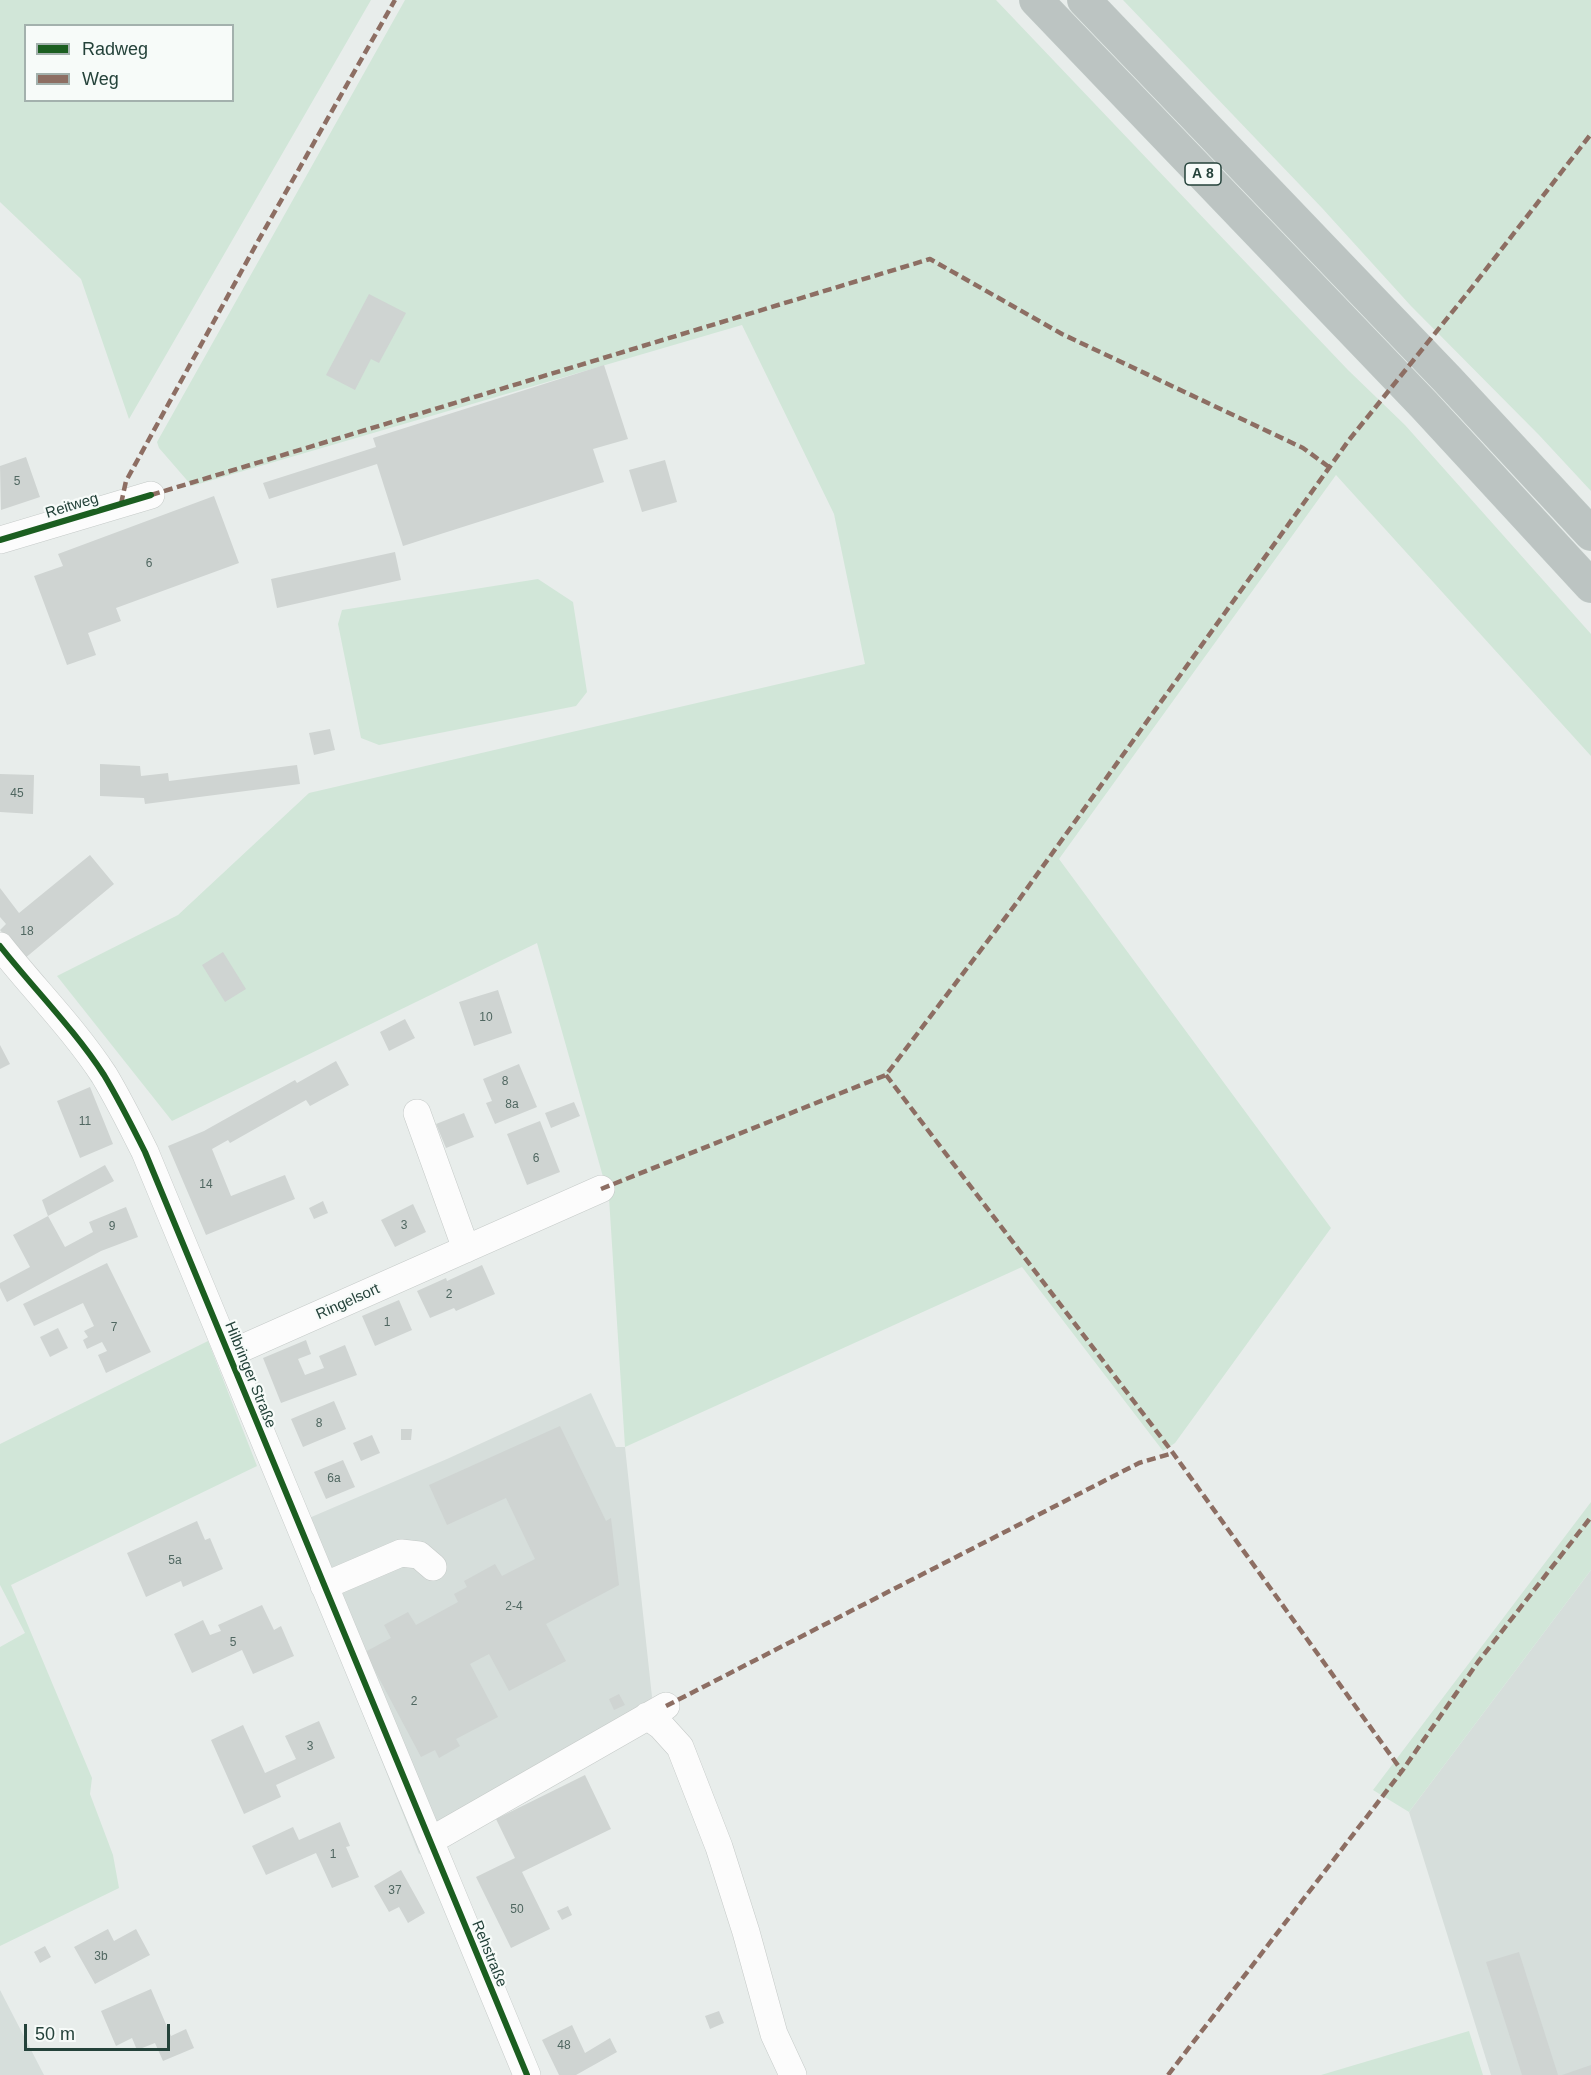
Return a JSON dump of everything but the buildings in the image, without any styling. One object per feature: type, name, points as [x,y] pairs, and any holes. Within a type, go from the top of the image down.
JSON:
[{"type":"highway","name":"A 8","points":[[1036,0],[1425,406],[1591,586]]},
{"type":"highway","name":"A 8","points":[[1084,0],[1449,381],[1591,534]]},
{"type":"street","name":"Reitweg","points":[[0,540],[151,495]]},
{"type":"street","name":"Hilbringer Straße","points":[[0,946],[73,1033],[103,1074],[124,1109],[145,1152],[430,1841]]},
{"type":"street","points":[[417,1113],[466,1249]]},
{"type":"street","name":"Ringelsort","points":[[229,1354],[601,1189]]},
{"type":"street","points":[[324,1586],[401,1553],[419,1555],[433,1567]]},
{"type":"street","points":[[430,1841],[656,1711],[661,1726],[680,1747],[719,1847],[746,1932],[774,2034],[794,2075]]},
{"type":"street","name":"Rehstraße","points":[[430,1841],[527,2075]]},
{"type":"shaded area","points":[[591,1393],[616,1447],[625,1447],[652,1697],[641,1731],[419,1854],[288,1527],[447,1459]]},
{"type":"shaded area","points":[[1591,1570],[1591,2075],[1491,2075],[1409,1812]]},
{"type":"shaded area","points":[[0,1990],[44,2075],[0,2075]]},
{"type":"green space","points":[[0,0],[371,0],[129,419],[81,279],[0,202]]},
{"type":"green space","points":[[405,0],[996,0],[1348,370],[1405,425],[1591,634],[1591,756],[1336,475],[1059,859],[1331,1228],[1175,1443],[1163,1451],[1022,1267],[625,1447],[609,1198],[537,943],[172,1121],[57,976],[178,915],[309,793],[865,664],[834,514],[742,325],[192,486],[159,448],[157,442]]},
{"type":"green space","points":[[1123,0],[1591,0],[1591,491],[1411,306],[1322,208]]},
{"type":"green space","points":[[538,579],[573,602],[587,692],[576,706],[379,745],[361,738],[338,624],[342,610]]},
{"type":"green space","points":[[208,1341],[257,1466],[11,1585],[92,1778],[90,1794],[113,1855],[119,1888],[0,1946],[0,1647],[25,1633],[0,1585],[0,1444]]},
{"type":"green space","points":[[1591,1502],[1591,1570],[1409,1812],[1373,1790]]},
{"type":"green space","points":[[1469,2031],[1483,2075],[1321,2075]]},
{"type":"marked path","points":[[121,504],[126,481],[257,243],[395,0]]},
{"type":"marked path","points":[[601,1189],[886,1075],[1018,901],[1349,440],[1466,295],[1591,134]]},
{"type":"marked path","points":[[151,495],[930,259],[1062,334],[1303,448],[1329,467]]},
{"type":"marked path","points":[[886,1075],[1173,1453],[1402,1771]]},
{"type":"marked path","points":[[666,1706],[1139,1463],[1173,1453]]},
{"type":"marked path","points":[[1168,2075],[1402,1771],[1478,1662],[1591,1517]]},
{"type":"cycle path","points":[[0,540],[151,495]]},
{"type":"cycle path","points":[[0,946],[67,1025],[104,1075],[145,1152],[527,2075]]}]
